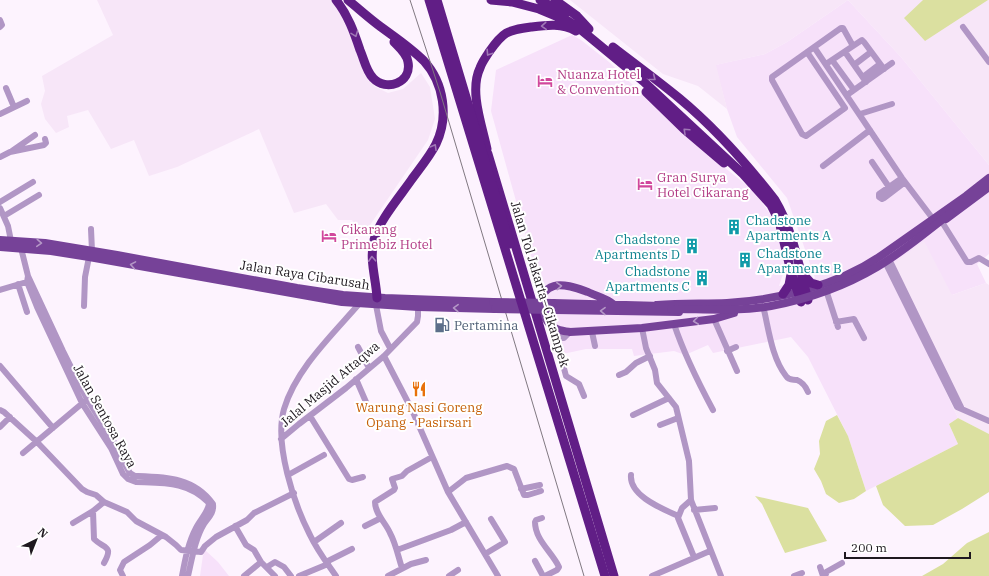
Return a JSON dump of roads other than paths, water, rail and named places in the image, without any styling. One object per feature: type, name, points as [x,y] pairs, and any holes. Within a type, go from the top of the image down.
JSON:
[{"type":"highway","points":[[336,0],[344,11],[351,25],[369,73],[373,78],[386,85],[394,85],[400,82],[406,75],[408,62],[402,50],[380,26]]},
{"type":"highway","points":[[348,0],[411,49],[424,62],[436,79],[442,97],[443,110],[441,131],[436,144],[376,232],[372,258],[377,301]]},
{"type":"highway","name":"Jalan Tol Jakarta–Cikampek","points":[[425,0],[601,576]]},
{"type":"highway","points":[[429,0],[605,576]]},
{"type":"highway","points":[[438,0],[610,576]]},
{"type":"highway","name":"Jalan Tol Jakarta–Cikampek","points":[[438,0],[481,140],[488,154],[614,576]]},
{"type":"highway","points":[[491,0],[512,2],[539,9],[568,21],[580,29],[643,81],[749,181],[771,206],[779,221],[795,271],[811,283],[800,290]]},
{"type":"highway","points":[[540,0],[589,29],[679,98],[715,131],[762,183],[780,207],[800,290],[807,300]]},
{"type":"highway","points":[[555,0],[577,16],[589,29]]},
{"type":"highway","points":[[488,154],[477,102],[476,78],[480,68],[498,39],[506,32],[523,28],[555,25],[572,29],[593,43],[639,84],[684,129],[732,170],[749,181]]},
{"type":"highway","points":[[795,271],[789,285],[800,290]]},
{"type":"main road","name":"Jalan Raya Cibarusah","points":[[656,309],[688,302],[726,303],[760,300],[800,290],[844,276],[869,264],[966,196],[989,178]]},
{"type":"main road","name":"Jalan Raya Cibarusah","points":[[554,307],[613,304],[656,309],[723,307],[773,303],[834,286],[871,267],[976,194],[987,189]]},
{"type":"main road","name":"Jalan Raya Cibarusah","points":[[0,240],[45,243],[91,254],[307,297],[377,301],[656,309],[734,313],[764,310],[792,304],[827,294],[852,283],[888,263],[987,189]]},
{"type":"main road","name":"Jalan Raya Cibarusah","points":[[950,212],[966,196]]},
{"type":"main road","name":"Jalan Raya Cibarusah","points":[[0,247],[91,254]]},
{"type":"main road","points":[[613,304],[603,298],[567,286],[555,285],[550,287],[541,299],[542,308],[546,319],[555,328],[570,332],[592,332],[642,328],[714,319],[734,313]]},
{"type":"main road","points":[[792,304],[794,298],[800,290]]},
{"type":"main road","name":"Jalan Raya Cibarusah","points":[[377,301],[418,307],[494,305]]},
{"type":"street","points":[[0,20],[2,25],[0,27]]},
{"type":"street","points":[[963,27],[989,62]]},
{"type":"street","points":[[808,52],[845,108],[806,136],[802,134],[772,78],[814,47],[842,28],[853,46]]},
{"type":"street","points":[[826,64],[863,41],[882,67]]},
{"type":"street","points":[[814,47],[903,180],[933,219]]},
{"type":"street","points":[[845,52],[864,80]]},
{"type":"street","points":[[854,64],[871,52]]},
{"type":"street","points":[[832,60],[854,90]]},
{"type":"street","points":[[847,95],[882,67],[892,63]]},
{"type":"street","points":[[6,88],[14,107]]},
{"type":"street","points":[[0,114],[27,101]]},
{"type":"street","points":[[860,114],[892,104]]},
{"type":"street","points":[[823,166],[870,130]]},
{"type":"street","points":[[12,152],[35,135]]},
{"type":"street","points":[[0,157],[12,152],[44,145],[46,143],[45,139]]},
{"type":"street","points":[[872,162],[890,189],[903,180]]},
{"type":"street","points":[[0,202],[32,182]]},
{"type":"street","points":[[4,216],[39,195]]},
{"type":"street","points":[[0,208],[4,216],[11,241]]},
{"type":"street","points":[[942,222],[967,262],[971,262],[979,258],[989,264]]},
{"type":"street","points":[[84,306],[85,277],[91,254],[91,229]]},
{"type":"street","name":"Jalan Sentosa Raya","points":[[21,248],[29,279],[85,401],[111,448],[123,474],[128,479],[136,482],[177,484],[192,490],[209,503],[209,507],[195,529],[187,552],[182,576]]},
{"type":"street","points":[[888,263],[961,409],[989,421]]},
{"type":"street","points":[[0,290],[29,279]]},
{"type":"street","points":[[18,284],[27,312]]},
{"type":"street","points":[[827,294],[837,325],[854,319],[864,338]]},
{"type":"street","points":[[336,576],[314,542],[294,493],[288,475],[281,439],[282,423],[284,410],[300,377],[318,351],[359,300]]},
{"type":"street","points":[[377,301],[381,331],[390,348]]},
{"type":"street","name":"Jalal Masjid Attaqwa","points":[[281,439],[384,356],[390,348],[417,322],[418,307]]},
{"type":"street","points":[[764,310],[771,340],[780,366],[789,379],[800,381],[808,392]]},
{"type":"street","points":[[714,319],[737,371]]},
{"type":"street","points":[[674,324],[681,344],[699,384],[713,410]]},
{"type":"street","points":[[642,328],[646,348],[655,370],[657,383],[676,407],[689,461],[691,500],[721,576]]},
{"type":"street","points":[[570,332],[564,338],[556,338],[558,348],[566,376],[579,384],[584,396]]},
{"type":"street","points":[[592,332],[595,346]]},
{"type":"street","points":[[727,351],[736,346]]},
{"type":"street","points":[[358,347],[369,368]]},
{"type":"street","points":[[384,356],[412,410],[448,492],[498,576]]},
{"type":"street","points":[[619,375],[626,372],[636,363],[650,356]]},
{"type":"street","points":[[0,366],[53,428]]},
{"type":"street","points":[[356,379],[366,402]]},
{"type":"street","points":[[633,415],[669,398]]},
{"type":"street","points":[[23,453],[85,401]]},
{"type":"street","name":"Jalan Sentosa Raya","points":[[85,401],[114,442],[130,473],[136,476],[179,479],[203,493],[214,504],[213,510],[200,532],[188,576]]},
{"type":"street","points":[[0,410],[10,417],[37,442],[79,487],[96,495],[104,502],[127,512],[136,521],[162,535],[179,549],[187,552],[194,550],[201,552],[211,541],[247,520],[254,514],[294,493]]},
{"type":"street","points":[[310,416],[349,479],[354,480],[362,476]]},
{"type":"street","points":[[0,427],[10,417]]},
{"type":"street","points":[[660,425],[678,418]]},
{"type":"street","points":[[288,475],[324,455]]},
{"type":"street","points":[[402,568],[390,531],[381,518],[375,502],[394,490],[395,488],[392,479],[402,476],[407,471],[432,457]]},
{"type":"street","points":[[448,492],[466,478],[507,466],[514,469],[521,489],[541,488]]},
{"type":"street","points":[[631,475],[632,484],[646,500],[656,507],[678,516]]},
{"type":"street","points":[[691,500],[682,508],[678,516],[694,558]]},
{"type":"street","points":[[73,523],[93,511],[104,502]]},
{"type":"street","points":[[694,510],[715,508]]},
{"type":"street","points":[[93,511],[94,539],[106,548],[108,555],[104,563]]},
{"type":"street","points":[[365,526],[381,518]]},
{"type":"street","points":[[534,561],[544,576],[557,570],[559,567],[536,530],[536,520],[542,518]]},
{"type":"street","points":[[485,554],[505,542],[491,519]]},
{"type":"street","points":[[397,550],[451,530],[466,522]]},
{"type":"street","points":[[314,542],[341,523]]},
{"type":"street","points":[[235,526],[246,545],[254,550],[261,562],[275,576]]},
{"type":"street","points":[[123,576],[120,570],[121,565],[162,535]]},
{"type":"street","points":[[299,576],[352,549]]},
{"type":"street","points":[[652,576],[710,550]]},
{"type":"street","points":[[388,576],[402,568],[426,560]]},
{"type":"street","points":[[244,576],[261,562]]},
{"type":"street","points":[[267,567],[275,562],[284,567],[291,576]]},
{"type":"street","points":[[823,576],[826,572],[842,563]]},
{"type":"street","points":[[820,567],[823,576]]},
{"type":"street","points":[[449,576],[458,570]]},
{"type":"street","points":[[794,576],[802,573]]},
{"type":"railway","points":[[410,0],[440,92],[584,576]]},
{"type":"place","name":"Nuanza Hotel & Convention","points":[[545,81]]},
{"type":"place","name":"Gran Surya Hotel Cikarang","points":[[645,184]]},
{"type":"place","name":"Chadstone Apartments A","points":[[734,227]]},
{"type":"place","name":"Cikarang Primebiz Hotel","points":[[329,236]]},
{"type":"place","name":"Chadstone Apartments D","points":[[692,246]]},
{"type":"place","name":"Chadstone Apartments B","points":[[745,260]]},
{"type":"place","name":"Chadstone Apartments C","points":[[702,278]]},
{"type":"place","name":"Pertamina","points":[[442,325]]},
{"type":"place","name":"Warung Nasi Goreng Opang - Pasirsari","points":[[419,389]]}]
